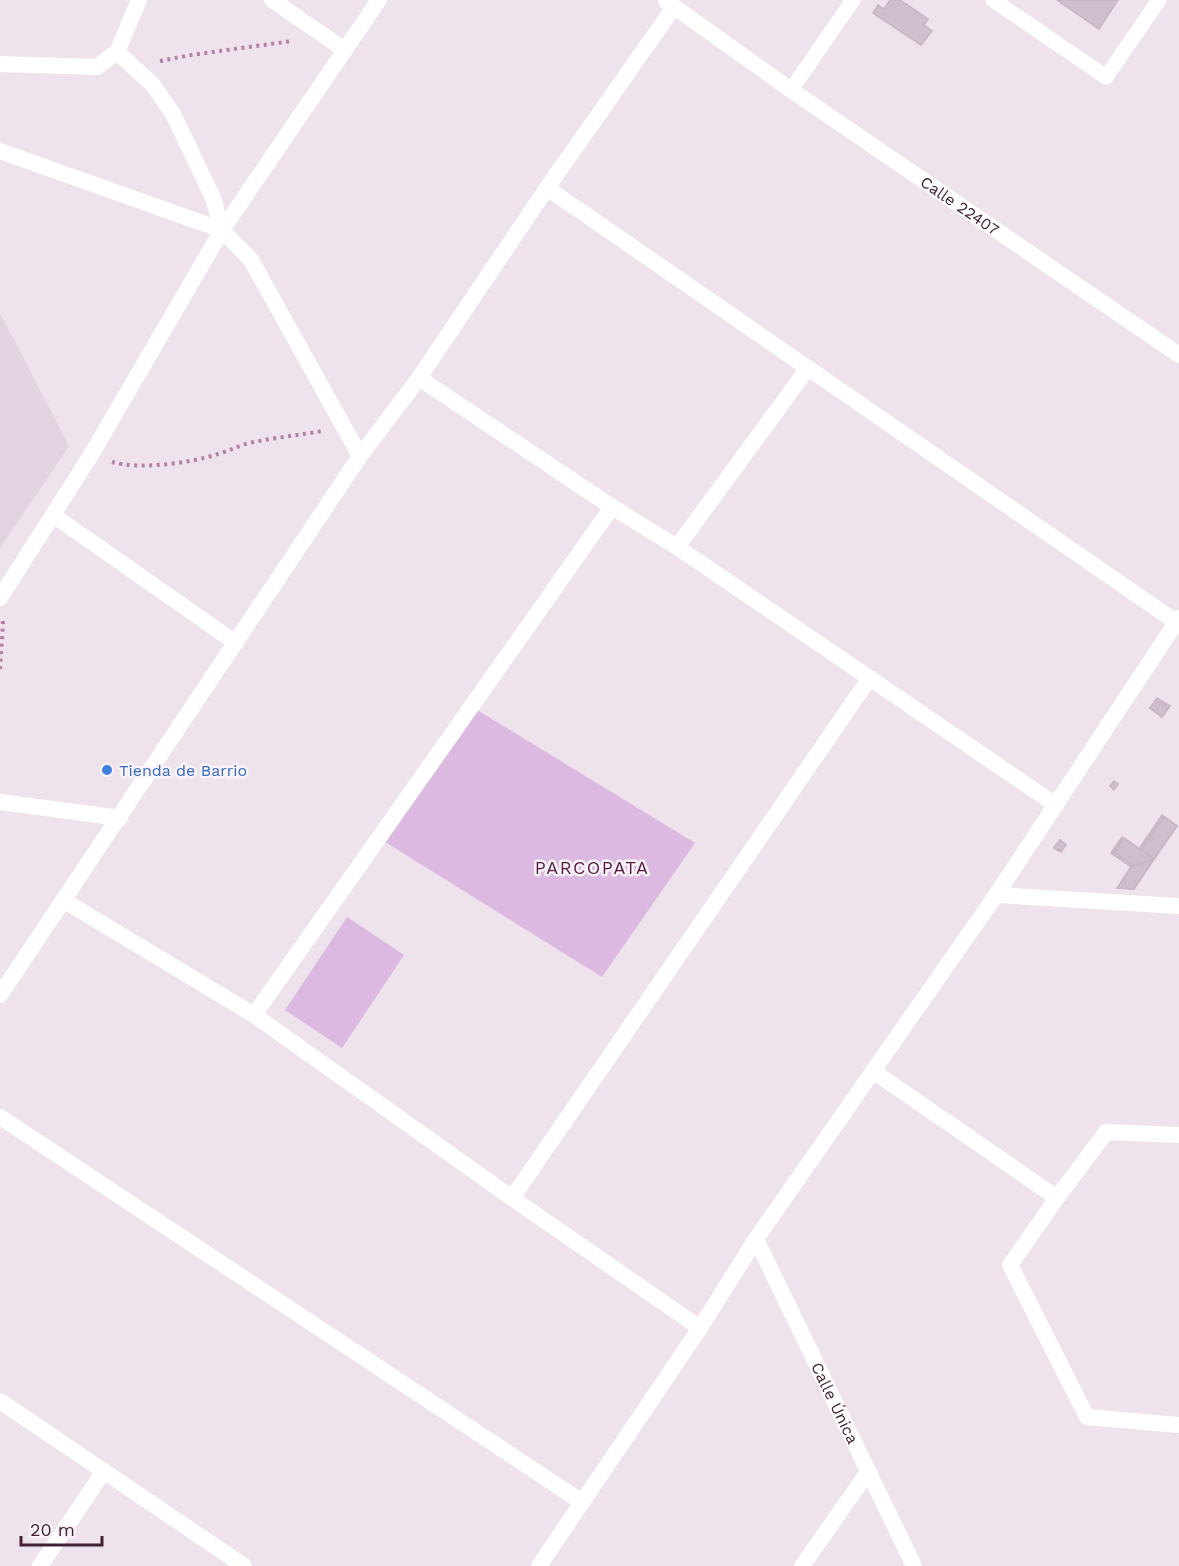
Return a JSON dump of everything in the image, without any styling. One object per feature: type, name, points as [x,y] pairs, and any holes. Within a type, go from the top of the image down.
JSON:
[{"type":"street","points":[[0,64],[97,67],[117,52],[139,0]]},
{"type":"street","points":[[272,0],[345,50]]},
{"type":"street","points":[[2,592],[91,455],[222,230],[379,0]]},
{"type":"street","points":[[0,995],[360,456],[419,378],[669,3]]},
{"type":"street","name":"Calle 22407","points":[[669,3],[742,57],[1179,355]]},
{"type":"street","points":[[117,52],[153,85],[173,114],[213,198],[222,230]]},
{"type":"street","points":[[0,151],[222,230],[251,260],[360,456]]},
{"type":"street","points":[[539,1566],[700,1328],[756,1239],[996,895],[1178,620],[547,188]]},
{"type":"street","points":[[677,547],[808,368]]},
{"type":"street","points":[[419,378],[612,507],[677,547],[1056,805]]},
{"type":"street","points":[[254,1015],[612,507]]},
{"type":"street","points":[[53,515],[236,643]]},
{"type":"street","points":[[512,1198],[869,679]]},
{"type":"street","points":[[0,802],[120,818]]},
{"type":"street","points":[[996,895],[1179,906]]},
{"type":"street","points":[[63,900],[254,1015],[700,1328]]},
{"type":"street","points":[[873,1071],[1057,1198]]},
{"type":"street","points":[[0,1117],[582,1502]]},
{"type":"street","points":[[1179,1135],[1106,1132],[1010,1265],[1087,1417],[1179,1425]]},
{"type":"street","name":"Calle Única","points":[[756,1239],[915,1566]]},
{"type":"street","points":[[0,1401],[244,1566]]},
{"type":"street","points":[[40,1566],[104,1471]]},
{"type":"street","points":[[802,1566],[868,1472]]},
{"type":"lane","points":[[791,90],[853,0]]},
{"type":"lane","points":[[993,0],[1106,77],[1159,0]]},
{"type":"path","points":[[133,66],[297,40],[321,33]]},
{"type":"path","points":[[91,455],[120,464],[146,466],[217,455],[246,444],[344,428]]},
{"type":"path","points":[[0,669],[2,616]]},
{"type":"shaded area","points":[[0,313],[69,446],[0,548]]},
{"type":"shaded area","points":[[474,708],[695,843],[602,977],[382,840]]},
{"type":"shaded area","points":[[347,917],[404,955],[342,1048],[285,1010]]},
{"type":"building","points":[[890,0],[900,0],[928,19],[924,25],[932,31],[921,45],[873,13],[878,5],[884,9]]},
{"type":"building","points":[[1057,0],[1118,0],[1099,29]]},
{"type":"building","points":[[1157,698],[1170,706],[1162,717],[1150,708]]},
{"type":"building","points":[[1156,700],[1168,708],[1162,717],[1150,708]]},
{"type":"building","points":[[1114,781],[1118,784],[1114,790],[1110,786]]},
{"type":"building","points":[[1162,815],[1177,826],[1154,859],[1139,849]]},
{"type":"building","points":[[1164,817],[1177,826],[1154,859],[1141,850]]},
{"type":"building","points":[[1122,837],[1154,859],[1131,867],[1111,853]]},
{"type":"building","points":[[1124,838],[1154,859],[1134,889],[1119,888],[1134,866],[1114,852]]},
{"type":"building","points":[[1060,840],[1065,844],[1059,851],[1054,848]]},
{"type":"building","points":[[1060,840],[1066,845],[1061,852],[1054,848]]},
{"type":"building","points":[[1154,859],[1134,889],[1117,888],[1131,867]]},
{"type":"place","name":"Tienda de Barrio","points":[[107,770]]},
{"type":"district","name":"PARCOPATA","points":[[592,868]]}]
